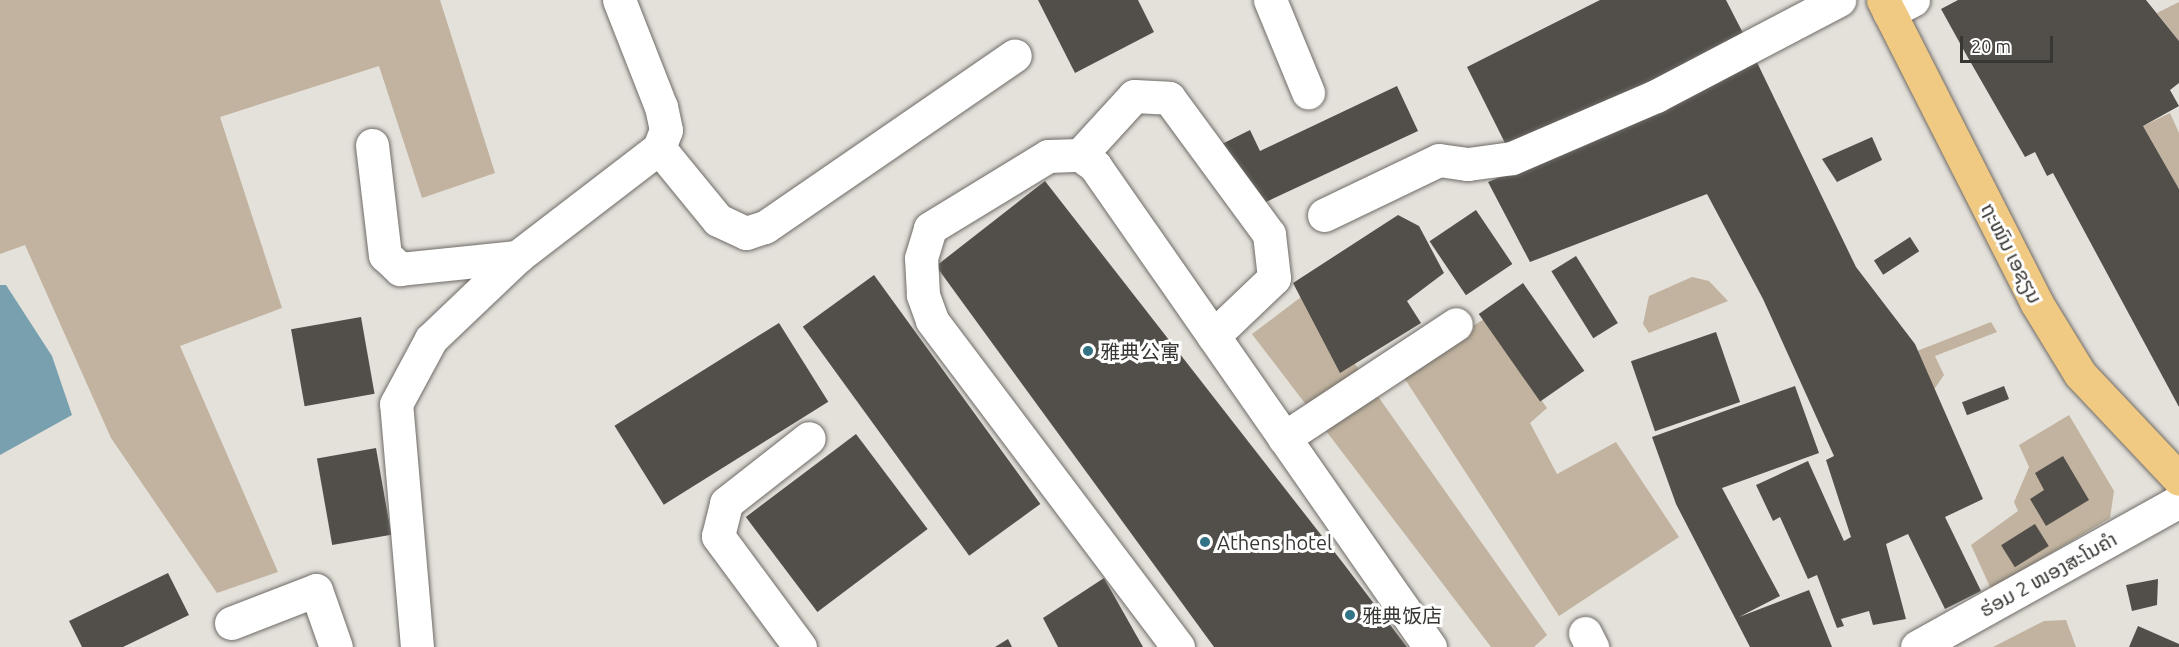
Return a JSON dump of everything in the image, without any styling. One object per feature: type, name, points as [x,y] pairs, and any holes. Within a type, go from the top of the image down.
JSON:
[{"type":"main road","name":"ຖະໜົນ ເອຊຽນ","points":[[1895,4],[2036,302],[2080,374],[2179,479]]},
{"type":"street","points":[[417,647],[396,404],[431,339],[517,257],[659,148],[666,130],[661,107],[619,0]]},
{"type":"street","points":[[1270,0],[1308,92]]},
{"type":"street","points":[[1324,215],[1439,160],[1468,164],[1512,158],[1656,96],[1839,0]]},
{"type":"street","points":[[659,148],[718,220],[746,233],[765,227],[1015,55]]},
{"type":"street","points":[[1080,155],[1134,96],[1169,98],[1269,234],[1274,278],[1213,336]]},
{"type":"street","points":[[372,144],[385,255],[400,269],[517,257]]},
{"type":"street","points":[[1178,647],[979,385],[932,320],[923,295],[921,258],[930,228],[1048,156],[1080,155],[1095,166],[1430,647]]},
{"type":"street","points":[[1284,438],[1456,324]]},
{"type":"street","points":[[800,647],[769,612],[718,536],[726,503],[809,438]]},
{"type":"street","name":"ຮ່ອມ 2 ໜອງສະໂນຄໍາ","points":[[1917,647],[2179,501]]},
{"type":"street","points":[[231,623],[316,590],[336,647]]},
{"type":"shaded area","points":[[0,0],[440,0],[495,173],[422,198],[379,66],[220,117],[282,308],[180,346],[278,572],[217,593],[111,438],[25,245],[0,254]]},
{"type":"shaded area","points":[[2179,2],[2179,41],[2157,13]]},
{"type":"shaded area","points":[[2170,113],[2179,133],[2179,189],[2143,126]]},
{"type":"shaded area","points":[[1692,277],[1709,281],[1728,301],[1649,333],[1643,324],[1649,296]]},
{"type":"shaded area","points":[[1301,297],[1355,364],[1547,635],[1534,647],[1491,647],[1252,334]]},
{"type":"shaded area","points":[[1484,319],[1547,408],[1530,423],[1557,474],[1616,442],[1679,537],[1559,616],[1401,373]]},
{"type":"shaded area","points":[[1991,322],[1997,332],[1935,356],[1944,375],[1933,391],[1917,351]]},
{"type":"shaded area","points":[[2069,415],[2114,491],[2110,518],[1991,589],[1971,545],[2018,511],[2014,502],[2029,467],[2019,445]]},
{"type":"shaded area","points":[[2066,620],[2076,647],[1993,647],[2044,621]]},
{"type":"water","points":[[0,285],[6,285],[52,356],[72,415],[0,455]]},
{"type":"building","points":[[1038,0],[1138,0],[1154,32],[1075,73]]},
{"type":"building","points":[[1600,0],[1726,0],[1744,35],[1510,153],[1467,67]]},
{"type":"building","points":[[1958,0],[2146,0],[2179,41],[2179,83],[2170,90],[2179,106],[2143,126],[2179,189],[2179,407],[2053,173],[2047,176],[2035,152],[2025,157],[1941,9]]},
{"type":"building","points":[[1752,52],[1856,267],[1915,344],[1983,499],[1945,517],[1981,591],[1945,609],[1908,534],[1886,544],[1906,619],[1873,625],[1869,611],[1841,619],[1844,626],[1837,628],[1817,575],[1808,579],[1780,517],[1773,521],[1756,485],[1808,461],[1844,541],[1851,537],[1826,460],[1834,456],[1763,299],[1707,194],[1530,262],[1488,182],[1674,105]]},
{"type":"building","points":[[1397,86],[1418,131],[1253,208],[1222,144],[1250,130],[1260,151]]},
{"type":"building","points":[[1872,137],[1882,160],[1837,182],[1822,159]]},
{"type":"building","points":[[1045,181],[1407,647],[1214,647],[936,266]]},
{"type":"building","points":[[1476,210],[1512,264],[1466,295],[1430,241]]},
{"type":"building","points":[[1398,215],[1419,226],[1444,273],[1407,301],[1421,323],[1340,373],[1293,283]]},
{"type":"building","points":[[1910,237],[1919,251],[1883,275],[1874,260]]},
{"type":"building","points":[[1576,256],[1618,323],[1593,338],[1551,271]]},
{"type":"building","points":[[874,275],[1040,504],[969,556],[803,327]]},
{"type":"building","points":[[1523,283],[1584,371],[1540,402],[1479,314]]},
{"type":"building","points":[[361,317],[375,394],[305,406],[291,329]]},
{"type":"building","points":[[779,323],[828,402],[664,505],[614,426]]},
{"type":"building","points":[[1716,332],[1740,402],[1655,431],[1631,361]]},
{"type":"building","points":[[1795,386],[1819,453],[1722,488],[1780,596],[1739,617],[1809,590],[1832,647],[1750,647],[1676,504],[1652,437]]},
{"type":"building","points":[[2004,386],[2009,399],[1967,415],[1962,402]]},
{"type":"building","points":[[856,434],[928,529],[817,612],[746,517]]},
{"type":"building","points":[[376,448],[391,535],[332,545],[317,458]]},
{"type":"building","points":[[2063,456],[2089,500],[2046,526],[2030,499],[2044,490],[2035,473]]},
{"type":"building","points":[[2035,524],[2049,546],[2015,567],[2001,545]]},
{"type":"building","points":[[168,573],[189,615],[123,647],[82,647],[69,621]]},
{"type":"building","points":[[1104,578],[1143,647],[1058,647],[1043,618]]},
{"type":"building","points":[[2158,579],[2157,605],[2132,611],[2126,585]]},
{"type":"building","points":[[2138,626],[2179,644],[2179,647],[2129,647]]},
{"type":"building","points":[[1008,639],[1012,647],[995,647]]},
{"type":"place","name":"雅典公寓","points":[[1088,351]]},
{"type":"place","name":"Athens hotel","points":[[1205,542]]},
{"type":"place","name":"雅典饭店","points":[[1350,615]]}]
